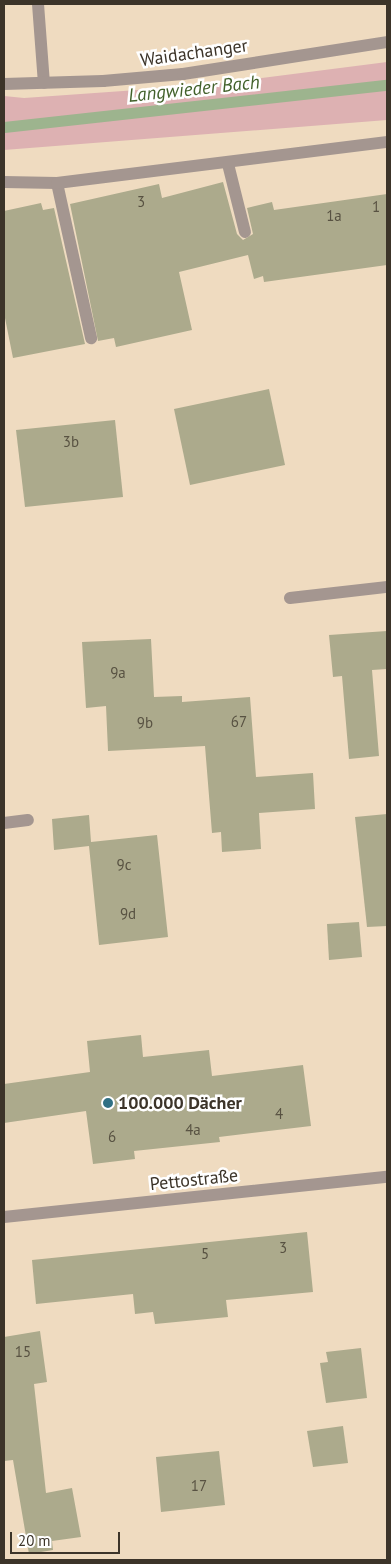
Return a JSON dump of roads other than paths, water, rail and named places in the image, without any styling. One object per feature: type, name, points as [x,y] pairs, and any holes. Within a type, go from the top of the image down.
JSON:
[{"type":"street","points":[[38,4],[44,83]]},
{"type":"street","name":"Waidachanger","points":[[4,84],[184,74],[387,42]]},
{"type":"street","points":[[4,182],[57,183],[228,164],[387,142]]},
{"type":"street","points":[[228,164],[245,232]]},
{"type":"street","points":[[57,183],[91,338]]},
{"type":"street","points":[[290,598],[387,587]]},
{"type":"street","points":[[4,823],[28,820]]},
{"type":"street","name":"Pettostraße","points":[[4,1217],[387,1178]]},
{"type":"waterway","name":"Langwieder Bach","points":[[4,127],[387,85]]},
{"type":"place","name":"100.000 Dächer","points":[[108,1103]]}]
